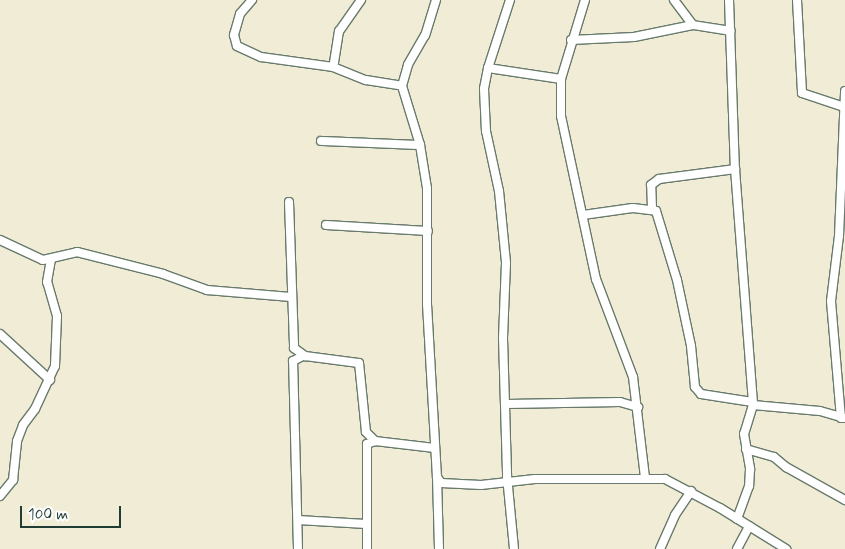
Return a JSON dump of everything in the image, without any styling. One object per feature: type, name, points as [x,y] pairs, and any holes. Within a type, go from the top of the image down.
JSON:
[{"type":"street","points":[[252,0],[240,14],[234,35],[236,46],[261,57],[334,67],[366,80],[402,86]]},
{"type":"street","points":[[334,67],[339,31],[360,0]]},
{"type":"street","points":[[436,0],[425,35],[408,65],[402,86],[420,145],[427,188],[427,304],[439,549]]},
{"type":"street","points":[[585,0],[571,40],[561,79],[561,116],[596,280],[633,377],[645,477]]},
{"type":"street","points":[[674,0],[693,26]]},
{"type":"street","points":[[729,0],[735,169],[752,404],[744,434],[750,478],[737,518]]},
{"type":"street","points":[[797,0],[802,93],[844,107]]},
{"type":"street","points":[[507,2],[488,68],[484,89],[486,131],[499,191],[506,263],[503,338],[514,549]]},
{"type":"street","points":[[571,40],[634,37],[693,26],[731,31]]},
{"type":"street","points":[[488,68],[561,79]]},
{"type":"street","points":[[735,169],[659,179],[651,185],[652,208],[658,215],[677,280],[691,346],[695,387],[701,394],[752,404],[820,411],[843,418],[831,300],[839,236],[845,91]]},
{"type":"street","points":[[321,141],[420,145]]},
{"type":"street","points":[[289,202],[294,348],[305,356]]},
{"type":"street","points":[[583,215],[652,208]]},
{"type":"street","points":[[326,225],[428,231]]},
{"type":"street","points":[[0,240],[24,254],[51,260],[77,252],[163,274],[207,290],[291,297]]},
{"type":"street","points":[[0,496],[14,480],[17,441],[23,425],[50,380],[55,366],[57,316],[47,282],[51,260]]},
{"type":"street","points":[[0,334],[50,380]]},
{"type":"street","points":[[298,549],[293,361],[297,356],[359,363],[366,432],[375,441],[435,448]]},
{"type":"street","points":[[507,404],[620,402],[638,407]]},
{"type":"street","points":[[367,549],[366,447],[375,441]]},
{"type":"street","points":[[746,449],[774,457],[786,467],[845,500]]},
{"type":"street","points":[[436,477],[446,484],[510,483],[535,479],[645,477],[665,479],[691,491],[786,549]]},
{"type":"street","points":[[660,549],[675,515],[691,491]]},
{"type":"street","points":[[298,520],[366,524]]},
{"type":"street","points":[[738,549],[748,526]]}]
